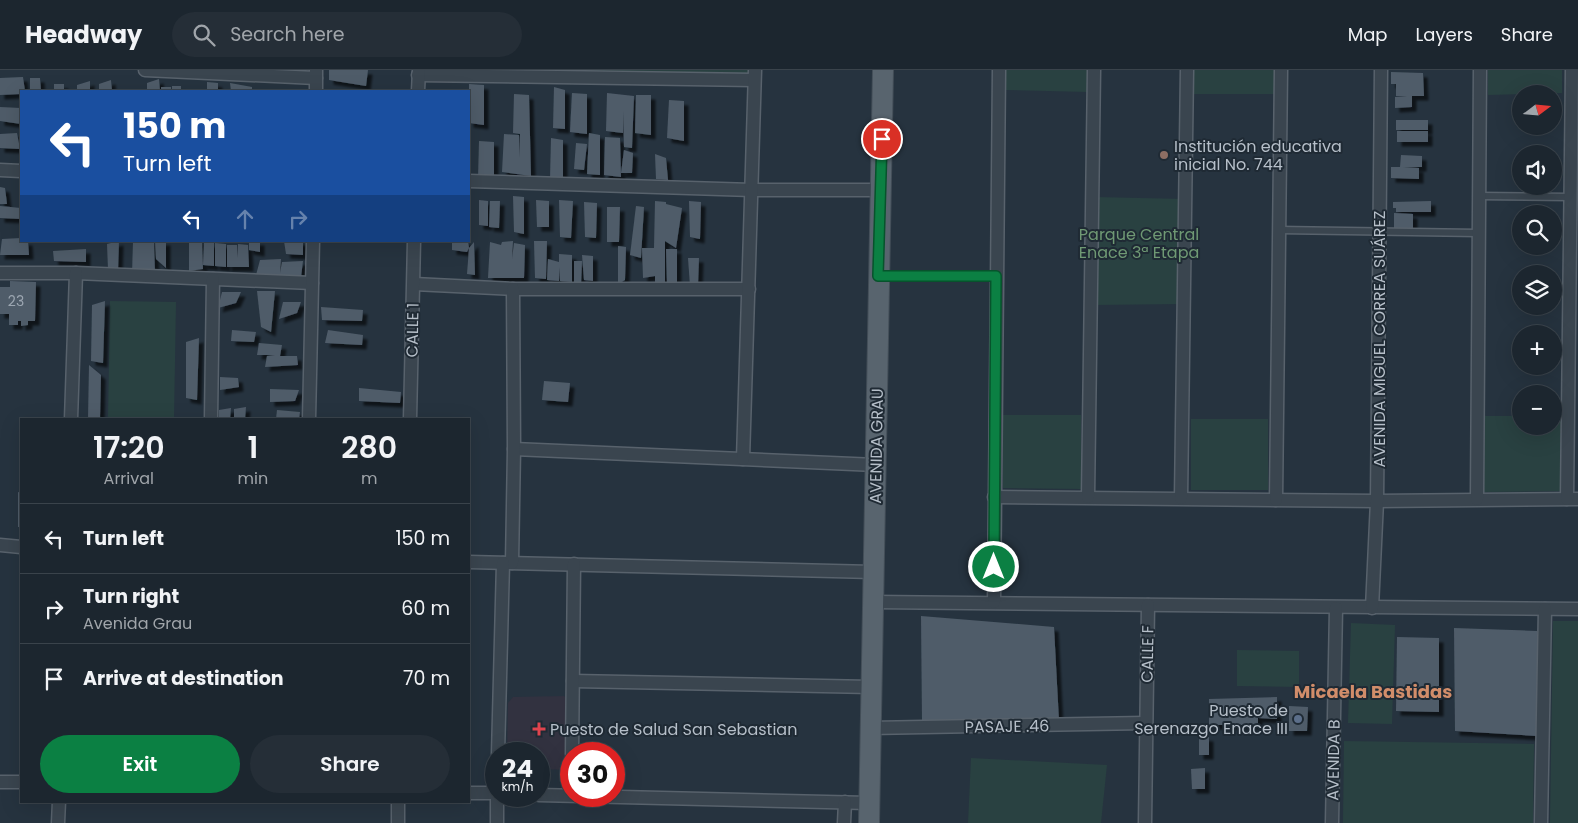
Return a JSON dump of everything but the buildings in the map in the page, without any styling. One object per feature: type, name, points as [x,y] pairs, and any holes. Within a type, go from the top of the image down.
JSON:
[{"type":"main road","name":"AVENIDA GRAU","points":[[869,823],[883,70]]},
{"type":"street","points":[[145,70],[316,74],[316,90]]},
{"type":"street","points":[[994,602],[999,70]]},
{"type":"street","points":[[1088,497],[1094,70]]},
{"type":"street","points":[[1181,498],[1187,70]]},
{"type":"street","points":[[1276,500],[1280,70]]},
{"type":"street","name":"AVENIDA MIGUEL CORREA SUÁREZ","points":[[1372,608],[1378,501],[1381,70]]},
{"type":"street","points":[[1477,499],[1480,70]]},
{"type":"street","points":[[994,497],[1378,501],[1572,499],[1572,70]]},
{"type":"street","points":[[418,90],[418,72],[755,75],[744,459]]},
{"type":"street","points":[[0,170],[20,171]]},
{"type":"street","points":[[470,181],[752,190],[881,190]]},
{"type":"street","points":[[309,418],[313,242]]},
{"type":"street","name":"CALLE 1","points":[[410,418],[414,242]]},
{"type":"street","points":[[0,273],[76,273],[312,283]]},
{"type":"street","points":[[71,418],[76,273]]},
{"type":"street","points":[[211,418],[213,279]]},
{"type":"street","points":[[414,284],[513,288],[749,289]]},
{"type":"street","points":[[499,742],[514,450],[513,288]]},
{"type":"street","points":[[514,450],[876,465]]},
{"type":"street","points":[[0,545],[20,546]]},
{"type":"street","points":[[470,562],[874,572]]},
{"type":"street","points":[[572,742],[574,564]]},
{"type":"street","points":[[873,602],[1578,609]]},
{"type":"street","name":"CALLE F","points":[[1145,823],[1148,605]]},
{"type":"street","name":"AVENIDA B","points":[[1332,823],[1336,608]]},
{"type":"street","points":[[1541,823],[1545,609]]},
{"type":"street","points":[[573,681],[871,687]]},
{"type":"street","name":"PASAJE .46","points":[[870,728],[1145,723]]},
{"type":"street","points":[[0,782],[20,782]]},
{"type":"street","points":[[470,793],[485,794]]},
{"type":"street","points":[[625,797],[869,803]]},
{"type":"street","points":[[844,823],[845,802]]},
{"type":"street","points":[[58,823],[59,803]]},
{"type":"street","points":[[398,803],[398,823]]},
{"type":"street","points":[[497,807],[497,823]]},
{"type":"lane","points":[[1479,196],[1571,197]]},
{"type":"lane","points":[[1279,230],[1379,230],[1478,233]]},
{"type":"lane","points":[[878,276],[996,276]]},
{"type":"shaded area","name":"Puesto de Salud San Sebastian","points":[[564,696],[571,702],[569,742],[560,742],[560,770],[550,769],[550,742],[507,742],[508,703],[513,697]]},
{"type":"green space","points":[[526,70],[749,70],[748,80]]},
{"type":"green space","points":[[1005,70],[1088,70],[1088,92],[1005,90]]},
{"type":"green space","points":[[1192,70],[1275,70],[1275,94],[1192,94]]},
{"type":"green space","points":[[1488,70],[1562,70],[1562,85],[1512,85],[1512,94],[1488,95]]},
{"type":"green space","name":"Parque Central Enace 3ª Etapa","points":[[1095,197],[1185,199],[1182,304],[1095,305]]},
{"type":"green space","points":[[110,301],[176,302],[174,418],[108,418]]},
{"type":"green space","points":[[1003,415],[1081,415],[1081,489],[1003,488]]},
{"type":"green space","points":[[1483,416],[1512,416],[1512,435],[1561,435],[1562,491],[1483,492]]},
{"type":"green space","points":[[1191,419],[1268,419],[1268,490],[1191,490]]},
{"type":"green space","points":[[1553,621],[1578,621],[1578,823],[1550,823]]},
{"type":"green space","points":[[1351,623],[1395,625],[1392,724],[1348,723]]},
{"type":"green space","points":[[1237,650],[1299,651],[1299,687],[1237,686]]},
{"type":"green space","points":[[1344,741],[1534,744],[1533,823],[1343,823]]},
{"type":"green space","points":[[971,758],[1107,765],[1101,823],[968,823]]},
{"type":"place","name":"Institución educativa inicial No. 744","points":[[1164,155]]},
{"type":"place","name":"Puesto de Serenazgo Enace III","points":[[1298,719]]},
{"type":"place","name":"Puesto de Salud San Sebastian","points":[[539,729]]},
{"type":"district","name":"Micaela Bastidas","points":[[1373,692]]},
{"type":"route","points":[[882,139],[878,276],[996,276],[994,567]]}]
